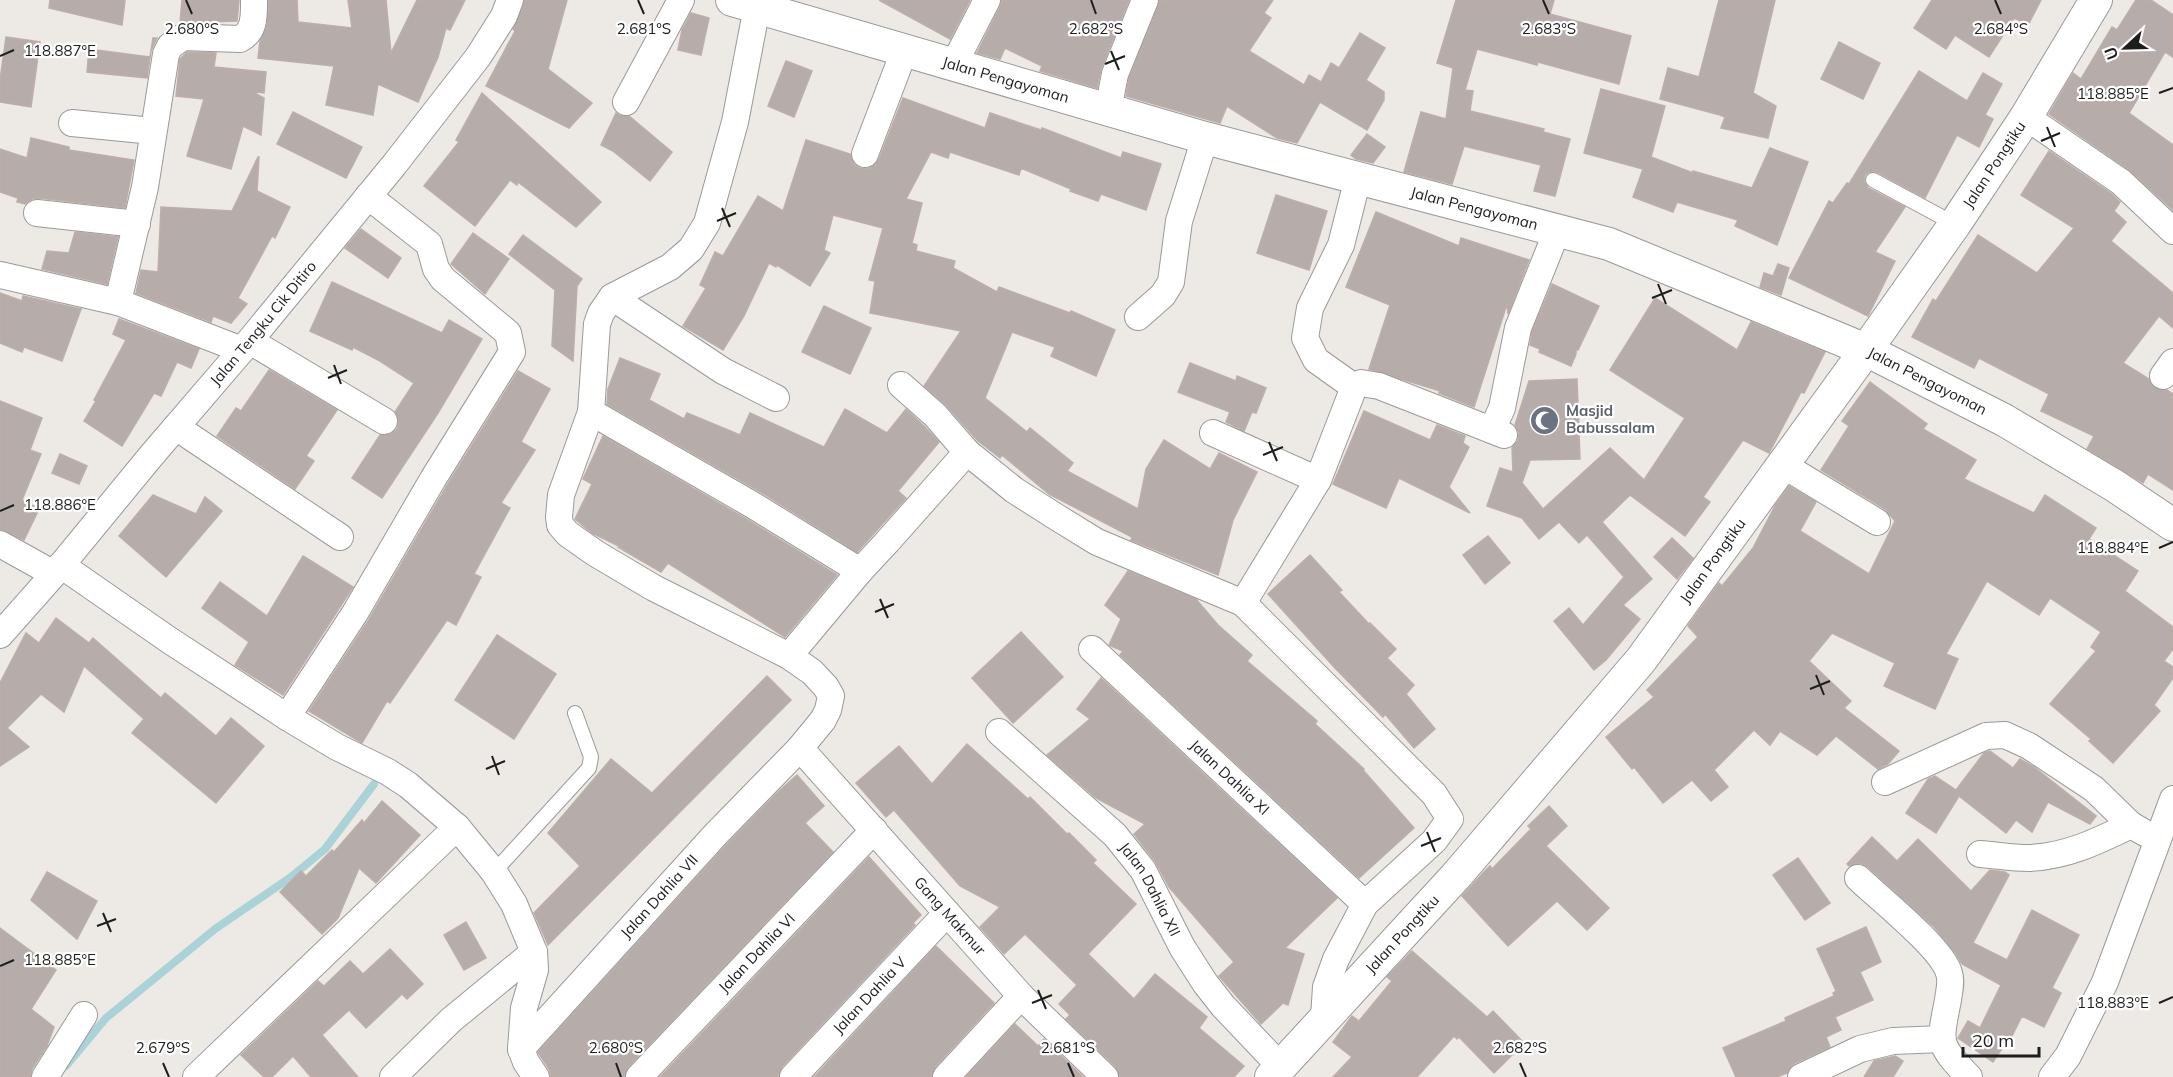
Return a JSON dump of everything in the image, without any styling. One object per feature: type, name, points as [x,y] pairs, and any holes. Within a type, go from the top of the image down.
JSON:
[{"type":"street","points":[[118,302],[145,187],[163,66],[170,46],[183,37],[240,39],[248,35],[252,25],[254,0]]},
{"type":"street","name":"Jalan Tengku Cik Ditiro","points":[[0,635],[58,570],[368,196],[478,57],[504,16],[510,0]]},
{"type":"street","points":[[626,102],[681,0]]},
{"type":"street","points":[[954,64],[987,0]]},
{"type":"street","points":[[1108,110],[1115,74],[1145,0]]},
{"type":"street","name":"Jalan Pongtiku","points":[[1275,1072],[1455,876],[1641,660],[1955,224],[2026,117],[2096,0]]},
{"type":"street","points":[[744,3],[735,122],[707,223],[692,249],[670,267],[612,297],[601,313],[597,324],[591,412],[561,495],[559,517],[564,530],[595,553],[654,588],[789,656],[860,571],[967,452]]},
{"type":"street","name":"Jalan Pengayoman","points":[[744,3],[1205,138],[1609,244],[1866,350],[2004,420],[2115,486],[2173,525]]},
{"type":"street","points":[[865,154],[905,49]]},
{"type":"street","points":[[2026,117],[2121,182],[2173,231]]},
{"type":"street","points":[[72,123],[153,131]]},
{"type":"street","points":[[1138,317],[1163,295],[1171,282],[1179,221],[1205,138]]},
{"type":"street","points":[[1354,387],[1316,360],[1305,338],[1310,308],[1341,245],[1358,178]]},
{"type":"street","points":[[287,717],[355,614],[433,479],[512,352],[508,333],[443,279],[436,269],[429,244],[368,196]]},
{"type":"street","points":[[37,213],[136,224]]},
{"type":"street","points":[[1243,603],[1318,480],[1354,387],[1361,383],[1379,386],[1498,433],[1518,328],[1557,231]]},
{"type":"street","points":[[0,275],[118,302],[246,345],[384,421]]},
{"type":"street","points":[[612,297],[723,370],[776,398]]},
{"type":"street","points":[[901,385],[935,415],[967,452],[1014,490],[1097,542],[1243,603],[1434,794],[1450,819],[1434,841],[1365,904],[1336,959],[1326,987],[1324,1018]]},
{"type":"street","points":[[591,412],[751,504],[860,571]]},
{"type":"street","points":[[176,427],[340,537]]},
{"type":"street","points":[[1213,434],[1318,480]]},
{"type":"street","points":[[1783,465],[1877,522]]},
{"type":"street","points":[[0,544],[58,570],[287,717],[337,747],[398,778],[457,827],[494,872],[514,904],[534,952],[535,970],[524,1008],[521,1050],[536,1077]]},
{"type":"street","name":"Jalan Dahlia XI","points":[[1092,649],[1365,904]]},
{"type":"street","name":"Jalan Dahlia VII","points":[[521,1050],[716,834],[800,748],[823,720],[831,696],[812,672],[789,656]]},
{"type":"street","name":"Jalan Dahlia XII","points":[[999,732],[1115,835],[1143,870],[1182,947],[1205,983],[1275,1072]]},
{"type":"street","points":[[1885,782],[1986,736],[2005,735],[2029,746],[2094,789],[2131,825],[2158,841]]},
{"type":"street","name":"Gang Makmur","points":[[800,748],[1021,996],[1095,1073]]},
{"type":"street","points":[[2052,1077],[2068,1056],[2105,982],[2173,799]]},
{"type":"street","points":[[1980,854],[2027,858],[2058,855],[2089,845],[2131,825]]},
{"type":"street","points":[[196,1077],[457,827]]},
{"type":"street","name":"Jalan Dahlia VI","points":[[639,1077],[874,830]]},
{"type":"street","points":[[1858,878],[1939,954],[1949,972],[1951,984],[1942,1039],[1946,1052],[1970,1077]]},
{"type":"street","name":"Jalan Dahlia V","points":[[793,1077],[947,913]]},
{"type":"street","points":[[393,1077],[451,1020],[534,952]]},
{"type":"street","points":[[946,1077],[1021,996]]},
{"type":"street","points":[[45,1077],[84,1015]]},
{"type":"street","points":[[1801,1077],[1860,1049],[1893,1041],[1942,1039]]},
{"type":"lane","points":[[1873,180],[1955,224]]},
{"type":"lane","points":[[494,872],[589,768],[591,757],[575,713]]},
{"type":"building","points":[[50,0],[125,0],[122,25],[49,8]]},
{"type":"building","points":[[182,0],[239,0],[237,21],[180,23]]},
{"type":"building","points":[[269,0],[297,0],[298,22],[352,28],[348,0],[386,0],[391,53],[417,0],[465,0],[450,30],[446,28],[438,57],[418,102],[378,84],[373,115],[326,105],[334,66],[258,58],[260,41],[267,25]]},
{"type":"building","points":[[525,0],[567,0],[548,69],[592,103],[569,128],[486,86],[515,31],[513,29]]},
{"type":"building","points":[[879,0],[970,0],[950,39]]},
{"type":"building","points":[[1002,0],[1129,0],[1101,69],[1097,88],[1040,71],[1042,66],[1005,48],[1000,59],[977,53]]},
{"type":"building","points":[[1160,0],[1273,0],[1264,13],[1271,18],[1249,51],[1304,85],[1309,75],[1321,82],[1331,63],[1339,68],[1360,33],[1385,48],[1366,80],[1384,92],[1384,100],[1367,130],[1320,102],[1297,143],[1277,138],[1227,106],[1220,123],[1126,96],[1129,78]]},
{"type":"building","points":[[1456,0],[1554,0],[1550,14],[1631,36],[1619,84],[1538,62],[1537,65],[1477,49],[1465,90],[1473,91],[1470,111],[1544,129],[1543,132],[1570,139],[1555,196],[1534,191],[1541,165],[1464,146],[1452,184],[1404,172],[1421,112],[1446,119],[1453,68],[1437,63]]},
{"type":"building","points":[[1719,0],[1775,0],[1753,93],[1776,106],[1768,138],[1721,128],[1725,117],[1660,99],[1668,68],[1699,77]]},
{"type":"building","points":[[1932,0],[2041,0],[2028,25],[2014,18],[1989,57],[1955,35],[1946,49],[1914,28]]},
{"type":"building","points":[[2136,0],[2151,0],[2173,15],[2173,57],[2165,52],[2129,113],[2173,145],[2173,210],[2129,170],[2049,114],[2073,73],[2081,79],[2112,27],[2117,30]]},
{"type":"building","points":[[691,13],[709,18],[701,55],[678,50],[682,30]]},
{"type":"building","points":[[6,37],[40,42],[31,107],[0,102],[0,80]]},
{"type":"building","points":[[153,38],[157,38],[151,51],[147,78],[87,72],[89,49],[150,57]]},
{"type":"building","points":[[1839,42],[1880,63],[1863,99],[1821,79]]},
{"type":"building","points":[[187,52],[216,53],[214,67],[266,72],[264,93],[257,92],[256,94],[264,98],[261,135],[243,126],[231,169],[187,156],[204,99],[176,96],[180,59]]},
{"type":"building","points":[[786,61],[812,71],[794,117],[768,106]]},
{"type":"building","points":[[1919,71],[1967,101],[1983,73],[2002,84],[1985,115],[1993,119],[1979,147],[1957,135],[1925,198],[1877,172],[1869,172],[1865,175],[1864,181],[1868,188],[1905,207],[1875,252],[1895,261],[1868,316],[1789,278],[1829,201],[1833,203],[1847,183],[1849,184]]},
{"type":"building","points":[[1601,89],[1665,106],[1651,157],[1693,173],[1693,171],[1752,188],[1770,148],[1808,162],[1777,245],[1735,226],[1738,220],[1677,202],[1673,212],[1633,197],[1643,169],[1584,153]]},
{"type":"building","points":[[482,93],[601,202],[576,227],[518,182],[517,185],[510,180],[475,226],[424,186],[459,142],[456,140]]},
{"type":"building","points":[[903,98],[985,128],[990,113],[1041,130],[1042,128],[1121,158],[1123,152],[1161,164],[1146,210],[1101,194],[1098,201],[1070,191],[1071,189],[1021,168],[1019,175],[950,152],[948,158],[931,152],[906,199],[922,203],[912,243],[917,245],[916,251],[955,261],[953,268],[997,292],[999,287],[1070,313],[1071,311],[1115,330],[1096,376],[1051,356],[1055,347],[1012,332],[985,398],[1027,432],[1030,428],[1073,463],[1067,471],[1138,509],[1146,469],[1164,440],[1210,469],[1219,453],[1257,472],[1233,520],[1218,575],[1131,540],[1132,537],[1049,494],[1002,455],[1000,458],[977,440],[946,405],[924,386],[961,331],[870,313],[875,281],[869,280],[883,228],[833,215],[824,250],[830,253],[810,286],[777,265],[776,267],[769,263],[744,316],[723,350],[683,326],[706,288],[700,285],[715,252],[723,256],[758,196],[783,211],[806,140],[850,154],[854,164],[868,169],[879,159]]},
{"type":"building","points":[[293,112],[362,147],[346,178],[277,144]]},
{"type":"building","points":[[616,113],[629,116],[672,152],[650,181],[613,151],[601,145]]},
{"type":"building","points":[[1367,134],[1385,147],[1373,163],[1356,159],[1351,155]]},
{"type":"building","points":[[31,138],[69,147],[69,150],[134,160],[125,208],[39,198],[32,199],[25,204],[17,202],[18,198],[0,192],[0,149],[27,158]]},
{"type":"building","points":[[2049,151],[2112,194],[2120,202],[2114,211],[2126,222],[2111,241],[2173,293],[2173,328],[2159,316],[2123,363],[2149,379],[2155,388],[2167,390],[2173,394],[2173,490],[2148,474],[2143,483],[2087,449],[2094,436],[2041,411],[2049,394],[1979,358],[1974,368],[1912,337],[1933,299],[1936,301],[1978,235],[2037,273],[2074,228],[2021,195]]},
{"type":"building","points":[[258,157],[257,191],[290,207],[275,238],[272,236],[238,298],[247,304],[231,323],[213,316],[211,322],[136,293],[141,270],[158,272],[161,207],[232,211]]},
{"type":"building","points":[[1276,195],[1327,211],[1309,270],[1257,253]]},
{"type":"building","points":[[1376,212],[1459,246],[1461,238],[1529,260],[1508,314],[1507,304],[1474,407],[1439,393],[1440,391],[1369,369],[1390,305],[1346,287]]},
{"type":"building","points":[[361,229],[401,258],[388,278],[345,248]]},
{"type":"building","points":[[75,232],[118,237],[107,284],[42,269],[47,251],[69,253]]},
{"type":"building","points":[[473,233],[509,259],[485,294],[451,264]]},
{"type":"building","points":[[523,235],[582,279],[577,286],[573,361],[552,346],[555,290],[509,254]]},
{"type":"building","points":[[1778,264],[1789,268],[1781,295],[1760,287],[1764,273],[1773,276]]},
{"type":"building","points":[[332,282],[442,333],[449,320],[482,339],[438,413],[382,498],[352,478],[380,435],[391,434],[397,429],[399,421],[395,412],[414,383],[353,347],[352,350],[310,331]]},
{"type":"building","points":[[1552,284],[1599,306],[1578,350],[1576,349],[1571,366],[1539,352],[1540,349],[1530,345],[1532,332]]},
{"type":"building","points":[[0,293],[22,301],[23,296],[81,309],[62,361],[24,347],[22,352],[0,343]]},
{"type":"building","points":[[1655,298],[1737,350],[1751,322],[1825,352],[1769,453],[1743,440],[1703,497],[1710,502],[1685,536],[1630,495],[1602,522],[1652,579],[1623,605],[1640,619],[1606,660],[1594,670],[1554,621],[1569,608],[1583,625],[1624,577],[1587,535],[1579,543],[1559,522],[1539,539],[1522,518],[1487,506],[1500,468],[1513,472],[1512,447],[1518,441],[1519,433],[1515,425],[1529,381],[1577,379],[1580,459],[1530,460],[1522,483],[1543,509],[1610,448],[1644,480],[1685,418],[1610,370]]},
{"type":"building","points":[[824,306],[871,328],[850,374],[802,352]]},
{"type":"building","points":[[119,319],[199,349],[191,368],[177,362],[161,396],[154,393],[122,446],[84,421],[126,340],[113,334]]},
{"type":"building","points":[[620,358],[660,374],[649,400],[684,419],[687,413],[740,435],[750,413],[824,447],[845,409],[887,433],[906,409],[939,442],[898,491],[906,498],[857,552],[759,491],[607,404],[608,389]]},
{"type":"building","points":[[1190,363],[1236,381],[1237,376],[1266,388],[1256,413],[1252,412],[1244,431],[1226,422],[1230,412],[1178,392]]},
{"type":"building","points":[[269,370],[337,410],[306,456],[314,461],[295,489],[217,436],[236,408],[241,411]]},
{"type":"building","points":[[518,371],[550,389],[521,442],[535,450],[501,503],[510,508],[474,574],[481,577],[456,625],[447,620],[390,703],[387,701],[362,743],[309,711],[368,621],[446,487]]},
{"type":"building","points":[[1870,382],[1927,424],[1923,429],[1976,460],[1964,479],[2034,513],[2045,495],[2096,528],[2089,539],[2138,571],[2125,591],[2173,627],[2173,649],[2164,661],[2173,667],[2173,678],[2154,705],[2160,711],[2113,763],[2089,741],[2091,739],[2050,704],[2096,651],[2091,647],[2101,632],[2050,598],[2039,615],[1987,581],[1946,654],[1958,659],[1935,709],[1884,686],[1895,663],[1832,633],[1809,661],[1851,701],[1844,708],[1899,751],[1888,764],[1878,769],[1836,736],[1817,755],[1780,731],[1770,745],[1754,730],[1714,770],[1728,787],[1711,801],[1692,780],[1663,803],[1606,737],[1654,697],[1647,690],[1698,637],[1688,626],[1719,583],[1722,586],[1753,548],[1775,506],[1789,486],[1816,502],[1800,531],[1869,574],[1895,521],[1885,509],[1821,470],[1849,426],[1842,421]]},
{"type":"building","points":[[0,401],[42,418],[30,450],[41,454],[22,500],[39,509],[24,540],[0,529]]},
{"type":"building","points":[[1364,411],[1430,440],[1437,425],[1465,436],[1463,443],[1469,447],[1449,487],[1470,513],[1399,478],[1386,508],[1333,484]]},
{"type":"building","points":[[603,436],[743,517],[837,575],[785,637],[668,563],[661,572],[619,546],[592,533],[575,519],[592,484],[583,479]]},
{"type":"building","points":[[60,454],[87,466],[79,484],[52,473]]},
{"type":"building","points":[[153,495],[196,514],[205,497],[222,511],[166,577],[119,536]]},
{"type":"building","points":[[1488,536],[1510,563],[1485,584],[1463,555]]},
{"type":"building","points":[[1672,538],[1693,558],[1677,579],[1654,557]]},
{"type":"building","points":[[1310,555],[1342,590],[1339,592],[1396,649],[1387,658],[1414,685],[1406,694],[1435,729],[1414,748],[1385,714],[1383,717],[1334,667],[1268,594]]},
{"type":"building","points":[[303,556],[353,587],[283,695],[235,665],[249,642],[202,608],[220,582],[267,616]]},
{"type":"building","points":[[1128,571],[1196,599],[1218,625],[1252,655],[1247,661],[1317,721],[1315,724],[1364,769],[1414,828],[1359,878],[1120,655],[1123,651],[1109,645],[1121,619],[1105,605]]},
{"type":"building","points":[[56,618],[89,643],[93,638],[161,698],[165,693],[216,736],[231,718],[264,746],[216,803],[132,733],[144,719],[84,666],[64,712],[41,694],[7,728],[29,747],[0,766],[0,683],[26,633],[39,643]]},
{"type":"building","points":[[1021,632],[1063,677],[1013,723],[972,678]]},
{"type":"building","points":[[497,635],[556,674],[514,739],[455,700]]},
{"type":"building","points":[[767,676],[791,700],[548,945],[534,913],[580,866],[548,833],[611,759],[652,793]]},
{"type":"building","points":[[1101,678],[1337,898],[1285,948],[1304,954],[1288,1005],[1283,1003],[1261,1024],[1219,976],[1234,962],[1169,887],[1155,861],[1134,834],[1145,824],[1096,798],[1047,755],[1090,719],[1077,709]]},
{"type":"building","points":[[967,744],[1028,799],[1030,797],[1067,834],[1069,833],[1096,860],[1093,863],[1136,904],[1088,954],[1134,999],[1155,974],[1207,1017],[1199,1028],[1244,1066],[1234,1077],[1120,1077],[1115,1066],[1066,1019],[1070,1015],[1059,1004],[1077,985],[1025,934],[1004,954],[980,927],[1000,907],[960,886],[894,810],[886,817],[856,783],[899,746],[932,784]]},
{"type":"building","points":[[1990,751],[2013,768],[2020,759],[2034,767],[2096,816],[2090,824],[2048,802],[2032,832],[2016,820],[2006,833],[1959,796],[1936,833],[1906,813],[1928,779],[1935,776],[1956,790],[1984,753]]},
{"type":"building","points":[[797,775],[824,806],[805,823],[833,852],[628,1067],[624,1077],[551,1077],[549,1069],[538,1052],[727,844]]},
{"type":"building","points":[[382,801],[420,835],[376,883],[359,868],[338,918],[322,934],[280,892],[301,871],[306,876],[332,850],[334,852],[362,820],[364,823]]},
{"type":"building","points":[[1549,806],[1567,826],[1546,846],[1609,908],[1587,930],[1557,901],[1508,946],[1462,896],[1490,866],[1492,869],[1531,829],[1528,826]]},
{"type":"building","points":[[1872,837],[1897,861],[1918,839],[1971,891],[1990,870],[2005,872],[2009,875],[1973,943],[2007,960],[2032,910],[2079,935],[2052,988],[2061,993],[2044,1027],[2022,1016],[2009,1042],[2007,1041],[1993,1062],[1958,1038],[1968,1021],[1980,1028],[2001,985],[1962,964],[1934,927],[1868,867],[1861,863],[1849,866],[1847,864]]},
{"type":"building","points":[[869,857],[921,915],[913,923],[915,925],[782,1067],[778,1077],[660,1077]]},
{"type":"building","points":[[1798,858],[1830,903],[1805,920],[1773,875]]},
{"type":"building","points":[[47,872],[97,901],[77,939],[31,900]]},
{"type":"building","points":[[466,922],[486,958],[464,970],[444,935]]},
{"type":"building","points":[[1866,927],[1881,962],[1860,972],[1873,1000],[1835,1017],[1841,1030],[1826,1037],[1830,1047],[1795,1063],[1787,1073],[1777,1077],[1736,1077],[1723,1048],[1786,1021],[1785,1018],[1834,996],[1833,993],[1836,991],[1817,949]]},
{"type":"building","points":[[0,928],[56,970],[31,1009],[54,1027],[47,1046],[32,1069],[30,1077],[0,1077]]},
{"type":"building","points":[[936,946],[994,1003],[935,1067],[931,1077],[814,1077]]},
{"type":"building","points":[[390,949],[423,984],[407,999],[402,994],[366,1028],[349,1010],[322,1035],[358,1077],[311,1077],[293,1056],[272,1077],[264,1077],[241,1055],[318,981],[324,986],[350,961],[363,974]]},
{"type":"building","points":[[1412,951],[1487,1017],[1493,1011],[1524,1043],[1494,1073],[1459,1037],[1457,1039],[1454,1036],[1417,1077],[1333,1077],[1352,1057],[1333,1042],[1352,1016],[1359,1021],[1392,981],[1387,977]]},
{"type":"building","points":[[1015,1024],[1038,1046],[1044,1039],[1083,1077],[966,1077]]},
{"type":"building","points":[[1895,1056],[1903,1061],[1893,1077],[1864,1077],[1874,1061]]},
{"type":"waterway","points":[[66,1066],[106,1018],[215,929],[291,877],[325,849],[374,784]]},
{"type":"place","name":"Masjid Babussalam","points":[[1545,420]]}]
